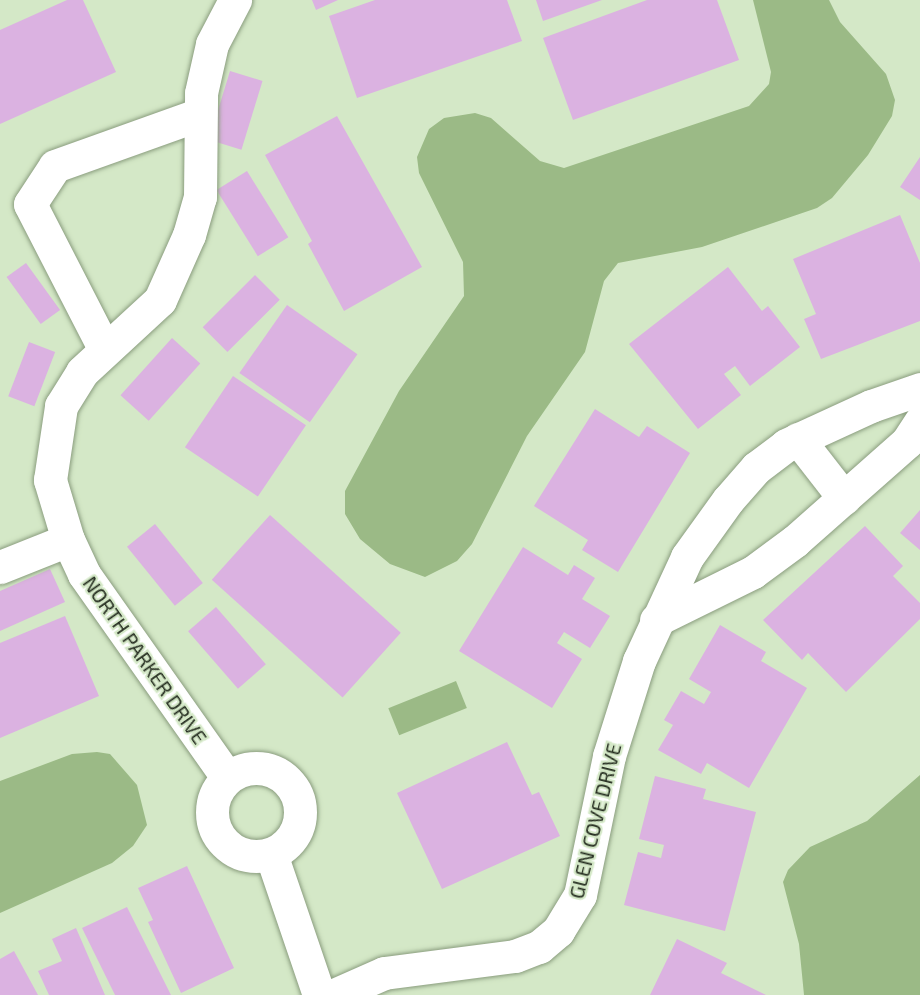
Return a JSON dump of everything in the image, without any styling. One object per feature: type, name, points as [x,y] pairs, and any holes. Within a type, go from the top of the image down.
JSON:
[{"type":"street","name":"NORTH PARKER DRIVE","points":[[227,777],[84,574],[68,540],[50,480],[53,438],[61,406],[82,372],[160,300],[189,235],[200,197],[200,114],[212,44],[235,0]]},
{"type":"street","points":[[105,350],[30,204],[55,166],[200,114]]},
{"type":"street","name":"GLEN COVE DRIVE","points":[[334,995],[384,972],[515,956],[539,946],[558,931],[580,895],[609,756],[656,620],[687,557],[728,500],[756,468],[798,439],[920,389]]},
{"type":"street","points":[[656,620],[753,572],[844,498],[907,442],[920,422]]},
{"type":"street","points":[[798,439],[844,498]]},
{"type":"street","points":[[0,567],[68,540]]},
{"type":"street","points":[[256,767],[285,778],[295,790],[300,820],[285,846],[271,854],[237,852],[214,828],[212,800],[227,777],[256,767]]},
{"type":"street","points":[[271,854],[319,995]]},
{"type":"shaded area","points":[[753,0],[829,0],[840,22],[886,74],[895,100],[892,116],[868,155],[832,198],[817,208],[702,247],[618,263],[604,281],[585,352],[527,436],[472,544],[457,561],[425,577],[390,564],[360,539],[345,514],[345,491],[399,391],[464,296],[463,262],[419,173],[417,157],[429,129],[444,118],[475,113],[491,118],[540,161],[564,168],[749,106],[769,84],[771,72]]},
{"type":"shaded area","points":[[456,681],[467,708],[399,735],[388,708]]},
{"type":"shaded area","points":[[97,752],[110,754],[137,785],[147,825],[133,846],[112,863],[0,913],[0,781],[72,754]]},
{"type":"shaded area","points":[[920,775],[920,995],[804,995],[799,944],[783,882],[788,870],[810,847],[867,821]]},
{"type":"building","points":[[67,0],[83,0],[116,72],[0,124],[0,30]]},
{"type":"building","points":[[312,0],[338,0],[316,10]]},
{"type":"building","points":[[375,0],[507,0],[522,41],[357,98],[329,16]]},
{"type":"building","points":[[536,0],[602,0],[543,21]]},
{"type":"building","points":[[647,0],[717,0],[739,60],[573,120],[543,38]]},
{"type":"building","points":[[230,71],[263,81],[241,150],[209,140]]},
{"type":"building","points":[[337,116],[422,267],[344,311],[308,244],[312,241],[265,155]]},
{"type":"building","points":[[920,157],[920,200],[900,187]]},
{"type":"building","points":[[247,171],[288,237],[258,256],[216,190]]},
{"type":"building","points":[[900,215],[920,263],[920,321],[821,359],[804,319],[816,314],[793,259]]},
{"type":"building","points":[[26,263],[60,310],[41,324],[7,277]]},
{"type":"building","points":[[728,267],[762,311],[768,306],[800,347],[750,386],[735,366],[724,374],[741,395],[698,429],[629,344]]},
{"type":"building","points":[[255,275],[280,300],[227,352],[203,327]]},
{"type":"building","points":[[287,305],[357,354],[310,422],[239,373]]},
{"type":"building","points":[[172,338],[200,363],[149,421],[120,395]]},
{"type":"building","points":[[29,342],[55,352],[34,406],[8,396]]},
{"type":"building","points":[[233,376],[306,425],[258,497],[185,447]]},
{"type":"building","points":[[595,409],[639,437],[647,426],[690,453],[618,572],[582,550],[588,540],[534,506]]},
{"type":"building","points":[[920,510],[920,550],[900,533]]},
{"type":"building","points":[[270,515],[401,633],[343,697],[212,580]]},
{"type":"building","points":[[155,524],[203,583],[175,606],[127,547]]},
{"type":"building","points":[[865,526],[903,566],[893,576],[920,603],[920,619],[846,692],[808,653],[802,660],[763,620]]},
{"type":"building","points":[[523,547],[568,575],[574,565],[595,578],[582,599],[610,616],[590,648],[564,632],[557,643],[582,659],[552,708],[459,651]]},
{"type":"building","points":[[50,569],[65,602],[0,631],[0,591]]},
{"type":"building","points":[[216,607],[266,664],[238,689],[188,631]]},
{"type":"building","points":[[65,616],[99,696],[0,738],[0,643]]},
{"type":"building","points":[[720,625],[766,652],[761,661],[807,688],[749,788],[707,763],[701,774],[658,750],[673,725],[664,720],[681,691],[704,704],[711,692],[689,679]]},
{"type":"building","points":[[507,742],[532,795],[539,792],[560,836],[442,889],[397,793]]},
{"type":"building","points":[[655,776],[706,789],[703,799],[756,812],[725,931],[624,905],[638,852],[661,858],[664,845],[639,839]]},
{"type":"building","points":[[187,866],[234,968],[181,993],[148,922],[153,920],[138,888]]},
{"type":"building","points":[[127,907],[171,995],[115,995],[82,928]]},
{"type":"building","points":[[76,928],[105,995],[49,995],[38,971],[62,961],[52,939]]},
{"type":"building","points":[[677,939],[727,963],[721,973],[766,995],[650,995]]},
{"type":"building","points":[[14,951],[38,995],[0,995],[0,959]]}]
